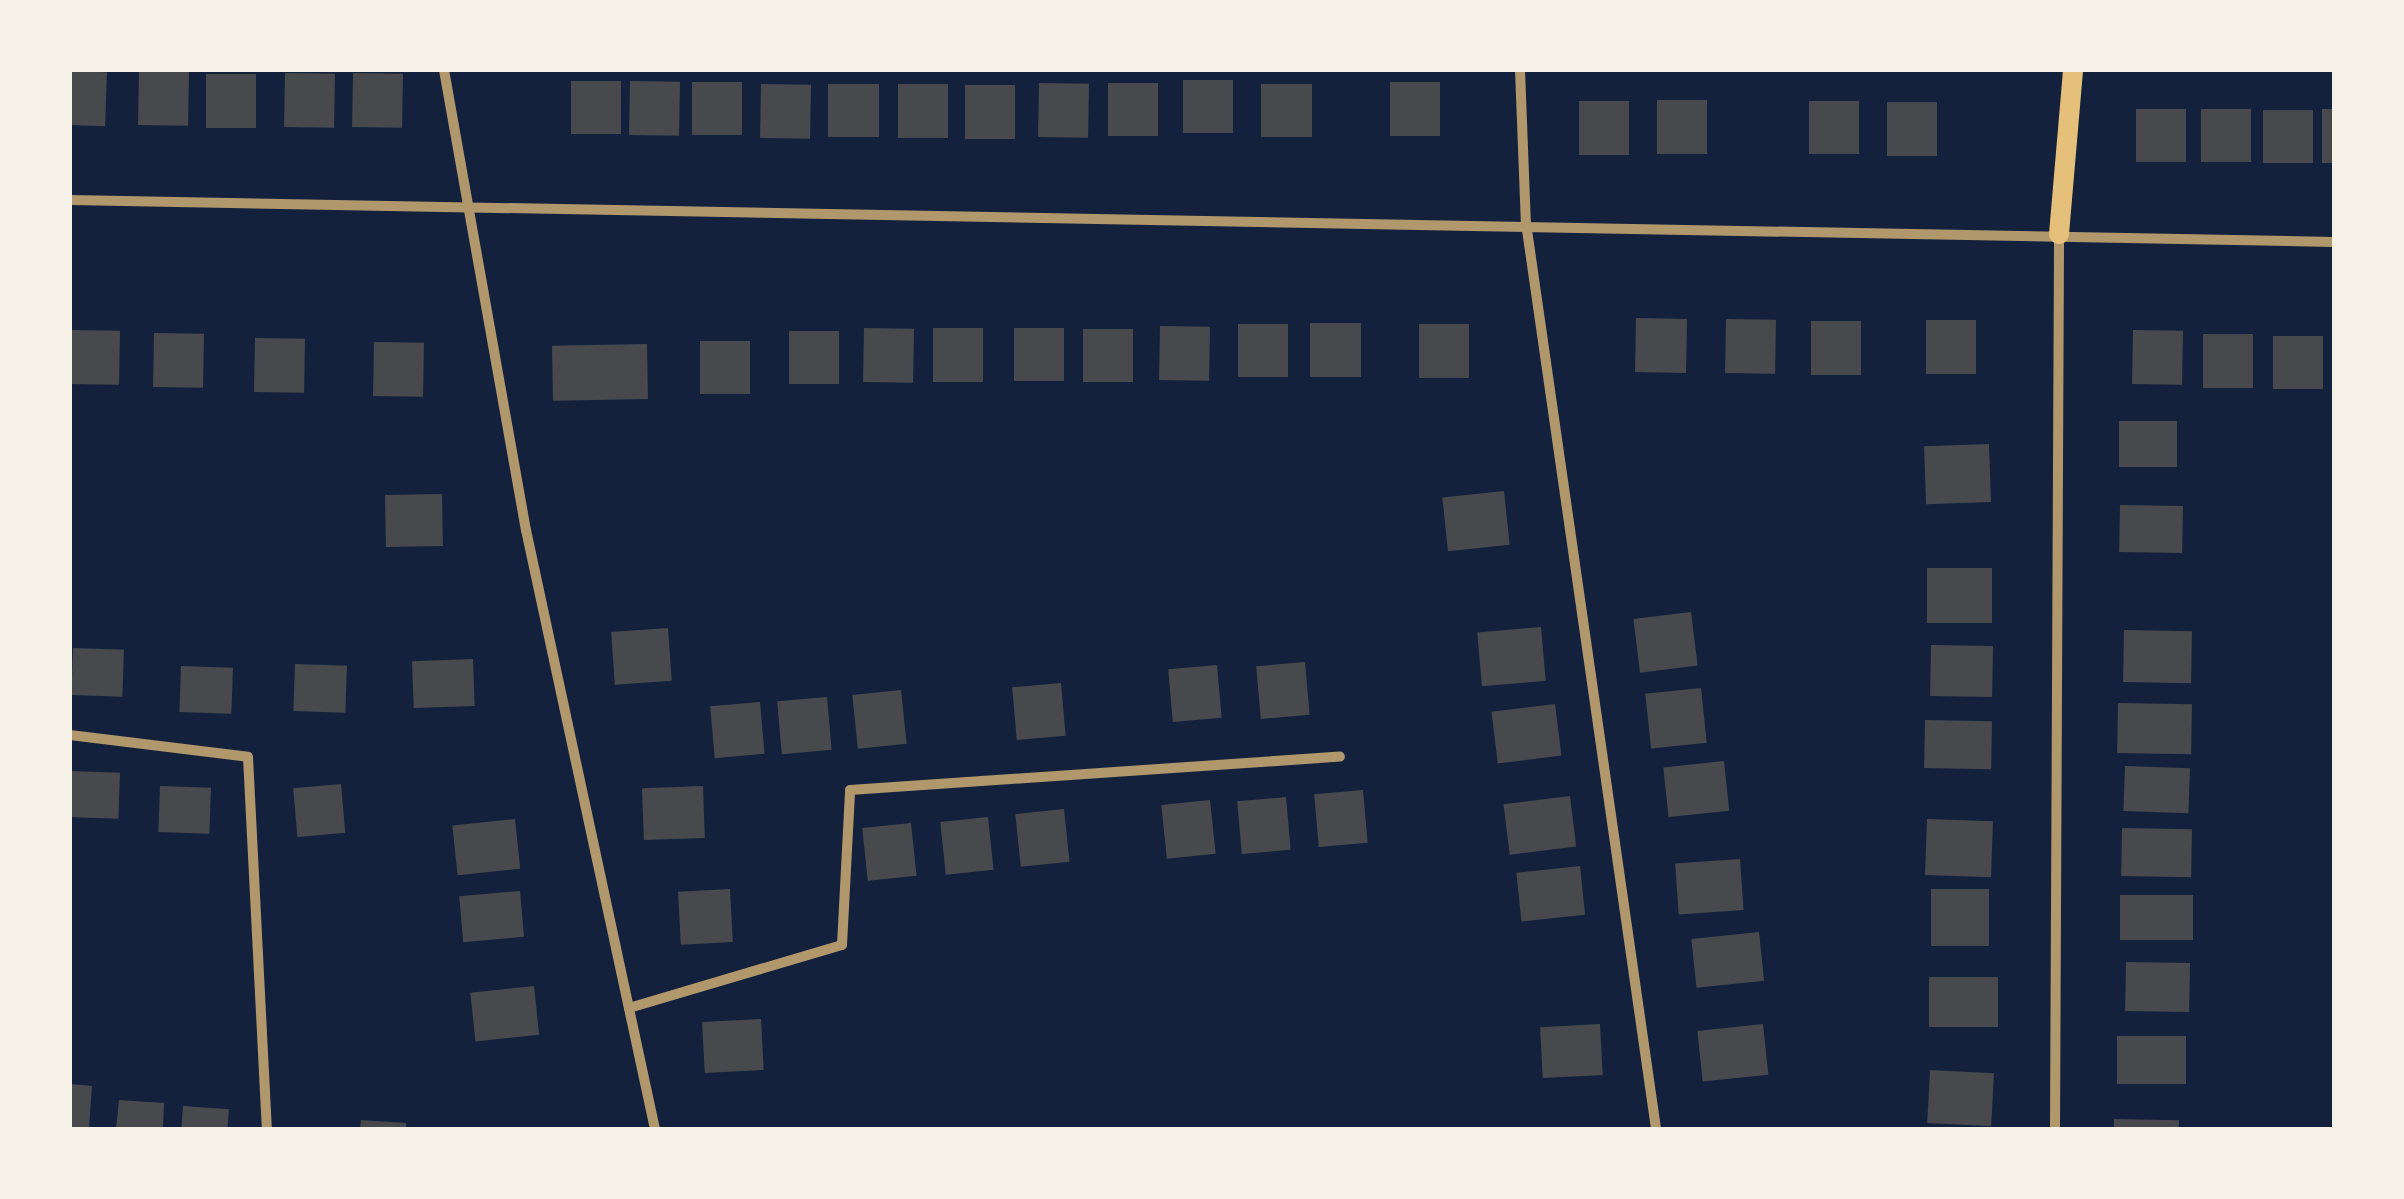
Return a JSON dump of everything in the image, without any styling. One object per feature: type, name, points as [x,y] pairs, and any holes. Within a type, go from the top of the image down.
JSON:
[{"type":"main road","points":[[2059,234],[2074,70]]},
{"type":"street","points":[[444,70],[526,530],[655,1129]]},
{"type":"street","points":[[1520,70],[1526,223],[1656,1129]]},
{"type":"street","points":[[70,200],[468,203],[2334,242]]},
{"type":"street","points":[[2055,1129],[2059,234]]},
{"type":"street","points":[[70,735],[248,757],[267,1129]]},
{"type":"street","points":[[629,1008],[842,945],[850,790],[1340,757]]},
{"type":"building","points":[[70,71],[107,72],[105,126],[70,125]]},
{"type":"building","points":[[139,71],[189,72],[188,126],[138,125]]},
{"type":"building","points":[[285,73],[335,74],[334,128],[284,127]]},
{"type":"building","points":[[353,73],[403,74],[402,128],[352,127]]},
{"type":"building","points":[[206,74],[256,74],[256,128],[206,128]]},
{"type":"building","points":[[1183,80],[1233,80],[1233,133],[1183,133]]},
{"type":"building","points":[[571,81],[621,81],[621,134],[571,134]]},
{"type":"building","points":[[630,81],[680,82],[679,136],[629,135]]},
{"type":"building","points":[[692,82],[742,82],[742,135],[692,135]]},
{"type":"building","points":[[1390,82],[1440,82],[1440,136],[1390,136]]},
{"type":"building","points":[[1039,83],[1089,84],[1088,138],[1038,137]]},
{"type":"building","points":[[1108,83],[1158,83],[1158,136],[1108,136]]},
{"type":"building","points":[[761,84],[811,85],[810,139],[760,138]]},
{"type":"building","points":[[828,84],[879,84],[879,137],[828,137]]},
{"type":"building","points":[[898,84],[948,84],[948,138],[898,138]]},
{"type":"building","points":[[1261,84],[1312,84],[1312,137],[1261,137]]},
{"type":"building","points":[[965,85],[1015,85],[1015,139],[965,139]]},
{"type":"building","points":[[1657,100],[1707,100],[1707,154],[1657,154]]},
{"type":"building","points":[[1579,101],[1629,101],[1629,155],[1579,155]]},
{"type":"building","points":[[1809,101],[1859,101],[1859,154],[1809,154]]},
{"type":"building","points":[[1887,102],[1937,102],[1937,156],[1887,156]]},
{"type":"building","points":[[2136,109],[2186,109],[2186,162],[2136,162]]},
{"type":"building","points":[[2201,109],[2251,109],[2251,162],[2201,162]]},
{"type":"building","points":[[2322,109],[2334,109],[2334,163],[2322,163]]},
{"type":"building","points":[[2263,110],[2313,110],[2313,163],[2263,163]]},
{"type":"building","points":[[1636,318],[1687,319],[1686,373],[1635,372]]},
{"type":"building","points":[[1726,319],[1776,320],[1775,374],[1725,373]]},
{"type":"building","points":[[1926,320],[1976,320],[1976,374],[1926,374]]},
{"type":"building","points":[[1811,321],[1861,321],[1861,375],[1811,375]]},
{"type":"building","points":[[1310,323],[1361,323],[1361,377],[1310,377]]},
{"type":"building","points":[[1238,324],[1288,324],[1288,377],[1238,377]]},
{"type":"building","points":[[1419,324],[1469,324],[1469,378],[1419,378]]},
{"type":"building","points":[[1160,326],[1210,327],[1209,381],[1159,380]]},
{"type":"building","points":[[864,328],[914,329],[913,383],[863,382]]},
{"type":"building","points":[[933,328],[983,328],[983,382],[933,382]]},
{"type":"building","points":[[1014,328],[1064,328],[1064,381],[1014,381]]},
{"type":"building","points":[[1083,329],[1133,329],[1133,382],[1083,382]]},
{"type":"building","points":[[70,330],[120,331],[119,385],[70,384]]},
{"type":"building","points":[[2133,330],[2183,331],[2182,385],[2132,384]]},
{"type":"building","points":[[789,331],[839,331],[839,384],[789,384]]},
{"type":"building","points":[[154,333],[204,334],[203,388],[153,387]]},
{"type":"building","points":[[2203,334],[2253,334],[2253,388],[2203,388]]},
{"type":"building","points":[[2273,336],[2323,336],[2323,389],[2273,389]]},
{"type":"building","points":[[255,338],[305,339],[304,393],[254,392]]},
{"type":"building","points":[[700,341],[750,341],[750,394],[700,394]]},
{"type":"building","points":[[374,342],[424,343],[423,397],[373,396]]},
{"type":"building","points":[[647,344],[648,399],[553,401],[552,346]]},
{"type":"building","points":[[2119,421],[2177,421],[2177,467],[2119,467]]},
{"type":"building","points":[[1989,444],[1991,502],[1926,504],[1924,446]]},
{"type":"building","points":[[1504,491],[1510,545],[1448,551],[1442,497]]},
{"type":"building","points":[[442,494],[443,546],[386,547],[385,495]]},
{"type":"building","points":[[2120,505],[2183,506],[2182,553],[2119,552]]},
{"type":"building","points":[[1927,568],[1992,568],[1992,623],[1927,623]]},
{"type":"building","points":[[1691,612],[1698,666],[1640,673],[1633,619]]},
{"type":"building","points":[[1541,627],[1546,681],[1482,686],[1477,633]]},
{"type":"building","points":[[668,628],[672,681],[615,685],[611,632]]},
{"type":"building","points":[[2124,630],[2192,631],[2191,683],[2123,682]]},
{"type":"building","points":[[1931,645],[1993,646],[1992,697],[1930,696]]},
{"type":"building","points":[[73,648],[124,650],[122,697],[71,695]]},
{"type":"building","points":[[473,659],[475,706],[414,708],[412,661]]},
{"type":"building","points":[[1305,662],[1310,715],[1261,719],[1256,666]]},
{"type":"building","points":[[295,664],[347,666],[345,713],[293,711]]},
{"type":"building","points":[[1217,665],[1222,718],[1173,722],[1168,669]]},
{"type":"building","points":[[181,666],[233,668],[231,714],[179,712]]},
{"type":"building","points":[[1061,683],[1066,736],[1017,740],[1012,687]]},
{"type":"building","points":[[1701,688],[1707,743],[1651,749],[1645,694]]},
{"type":"building","points":[[901,690],[907,744],[858,749],[852,695]]},
{"type":"building","points":[[827,697],[832,750],[782,754],[777,701]]},
{"type":"building","points":[[760,702],[765,754],[715,758],[710,706]]},
{"type":"building","points":[[2118,703],[2192,704],[2191,754],[2117,753]]},
{"type":"building","points":[[1555,704],[1561,756],[1498,763],[1491,712]]},
{"type":"building","points":[[1925,720],[1992,721],[1991,769],[1924,768]]},
{"type":"building","points":[[1724,761],[1729,811],[1669,817],[1663,767]]},
{"type":"building","points":[[2125,766],[2190,768],[2188,813],[2123,811]]},
{"type":"building","points":[[70,771],[120,773],[118,819],[70,817]]},
{"type":"building","points":[[341,784],[345,833],[297,837],[293,788]]},
{"type":"building","points":[[160,786],[211,788],[209,834],[158,832]]},
{"type":"building","points":[[703,786],[705,838],[644,840],[642,788]]},
{"type":"building","points":[[1363,790],[1368,843],[1319,847],[1314,794]]},
{"type":"building","points":[[1570,796],[1576,847],[1510,855],[1503,804]]},
{"type":"building","points":[[1286,797],[1291,850],[1242,854],[1237,801]]},
{"type":"building","points":[[1210,800],[1216,854],[1167,859],[1161,805]]},
{"type":"building","points":[[1064,809],[1070,862],[1021,867],[1015,814]]},
{"type":"building","points":[[988,817],[994,870],[946,875],[940,822]]},
{"type":"building","points":[[515,819],[520,869],[458,875],[452,826]]},
{"type":"building","points":[[1927,819],[1993,821],[1991,877],[1925,875]]},
{"type":"building","points":[[911,823],[917,876],[868,881],[862,828]]},
{"type":"building","points":[[2122,828],[2192,829],[2191,877],[2121,876]]},
{"type":"building","points":[[1740,859],[1744,910],[1679,914],[1675,864]]},
{"type":"building","points":[[1580,866],[1585,915],[1521,921],[1516,873]]},
{"type":"building","points":[[730,889],[733,942],[681,945],[678,892]]},
{"type":"building","points":[[1931,889],[1989,889],[1989,946],[1931,946]]},
{"type":"building","points":[[520,891],[524,937],[463,942],[459,896]]},
{"type":"building","points":[[2120,895],[2193,895],[2193,940],[2120,940]]},
{"type":"building","points":[[1759,932],[1764,981],[1696,988],[1691,939]]},
{"type":"building","points":[[2126,962],[2190,963],[2189,1012],[2125,1011]]},
{"type":"building","points":[[1929,977],[1998,977],[1998,1027],[1929,1027]]},
{"type":"building","points":[[534,986],[539,1035],[475,1041],[470,993]]},
{"type":"building","points":[[761,1019],[764,1070],[705,1073],[702,1022]]},
{"type":"building","points":[[1600,1024],[1603,1075],[1543,1078],[1540,1027]]},
{"type":"building","points":[[1763,1024],[1768,1075],[1703,1082],[1697,1031]]},
{"type":"building","points":[[2117,1036],[2186,1036],[2186,1084],[2117,1084]]},
{"type":"building","points":[[1930,1070],[1994,1073],[1991,1126],[1927,1123]]},
{"type":"building","points":[[70,1084],[92,1086],[89,1128],[70,1127]]},
{"type":"building","points":[[119,1100],[164,1103],[163,1129],[116,1129]]},
{"type":"building","points":[[183,1106],[229,1109],[228,1129],[181,1129]]},
{"type":"building","points":[[2114,1119],[2179,1120],[2179,1129],[2114,1129]]},
{"type":"building","points":[[361,1120],[406,1123],[406,1129],[360,1129]]}]
